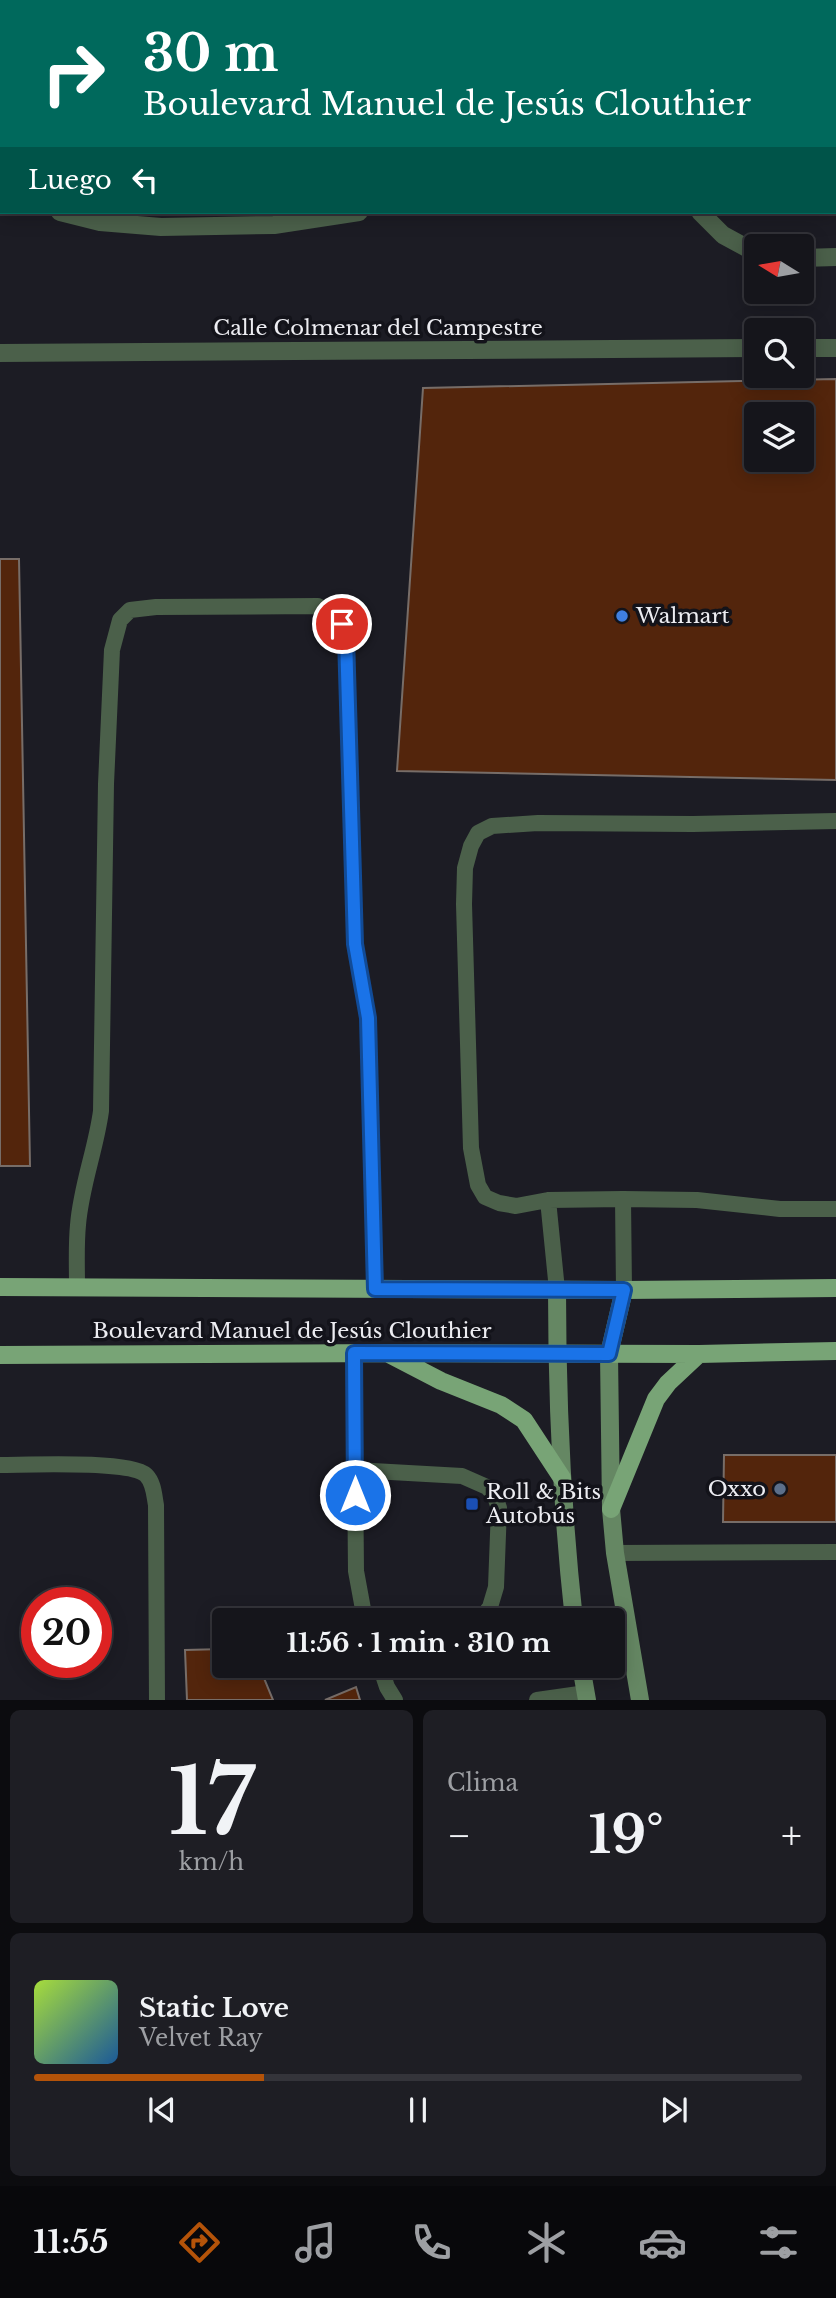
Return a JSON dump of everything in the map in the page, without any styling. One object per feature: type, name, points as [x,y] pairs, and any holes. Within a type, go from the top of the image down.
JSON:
[{"type":"main road","name":"Boulevard Manuel de Jesús Clouthier","points":[[0,1287],[557,1290],[836,1288]]},
{"type":"main road","points":[[557,1290],[562,1478],[573,1608]]},
{"type":"main road","points":[[624,1290],[609,1354],[611,1509],[615,1553],[640,1699]]},
{"type":"main road","name":"Boulevard Manuel de Jesús Clouthier","points":[[0,1355],[699,1354],[836,1351]]},
{"type":"main road","points":[[386,1353],[441,1381],[502,1405],[524,1420],[562,1478]]},
{"type":"main road","points":[[611,1509],[656,1399],[668,1383],[699,1354]]},
{"type":"main road","points":[[583,1678],[586,1696]]},
{"type":"street","points":[[69,214],[100,222],[161,227],[274,225],[346,214]]},
{"type":"street","points":[[702,214],[723,235],[744,246]]},
{"type":"street","points":[[814,258],[836,257]]},
{"type":"street","name":"Calle Colmenar del Campestre","points":[[0,353],[744,348]]},
{"type":"street","points":[[814,348],[836,348]]},
{"type":"lane","points":[[77,1286],[78,1225],[85,1183],[97,1142],[101,1111],[106,784],[112,650],[120,620],[130,610],[156,607],[318,606],[342,624],[346,637],[355,944],[368,1018],[375,1289]]},
{"type":"lane","points":[[836,821],[693,824],[538,822],[492,826],[478,833],[471,846],[465,869],[464,904],[474,1168],[478,1185],[485,1197],[516,1206],[548,1200],[623,1199],[697,1200],[780,1209],[836,1209]]},
{"type":"lane","points":[[623,1199],[624,1290]]},
{"type":"lane","points":[[548,1200],[557,1290]]},
{"type":"lane","points":[[354,1353],[356,1572],[363,1608]]},
{"type":"lane","points":[[0,1465],[120,1466],[145,1474],[152,1483],[156,1505],[157,1699]]},
{"type":"lane","points":[[355,1470],[463,1476],[487,1486],[494,1494],[499,1508],[496,1587],[489,1608]]},
{"type":"lane","points":[[615,1553],[836,1552]]},
{"type":"lane","points":[[384,1678],[395,1699]]},
{"type":"lane","points":[[537,1699],[586,1696]]},
{"type":"building","name":"Walmart","points":[[814,379],[836,379],[836,780],[397,771],[423,388],[744,381],[744,388],[814,388]]},
{"type":"building","points":[[0,559],[19,559],[30,1166],[0,1166]]},
{"type":"building","name":"Oxxo","points":[[724,1455],[836,1455],[836,1522],[723,1522]]},
{"type":"building","points":[[212,1649],[212,1678],[264,1678],[273,1700],[187,1700],[185,1650]]},
{"type":"building","points":[[356,1687],[360,1700],[325,1700]]},
{"type":"place","name":"Walmart","points":[[622,616]]},
{"type":"place","name":"Oxxo","points":[[780,1489]]},
{"type":"place","name":"Roll & Bits Autobús","points":[[472,1504]]},
{"type":"route","points":[[342,624],[346,637],[355,944],[368,1018],[375,1289],[624,1290],[609,1354],[354,1353],[355,1495]]}]
